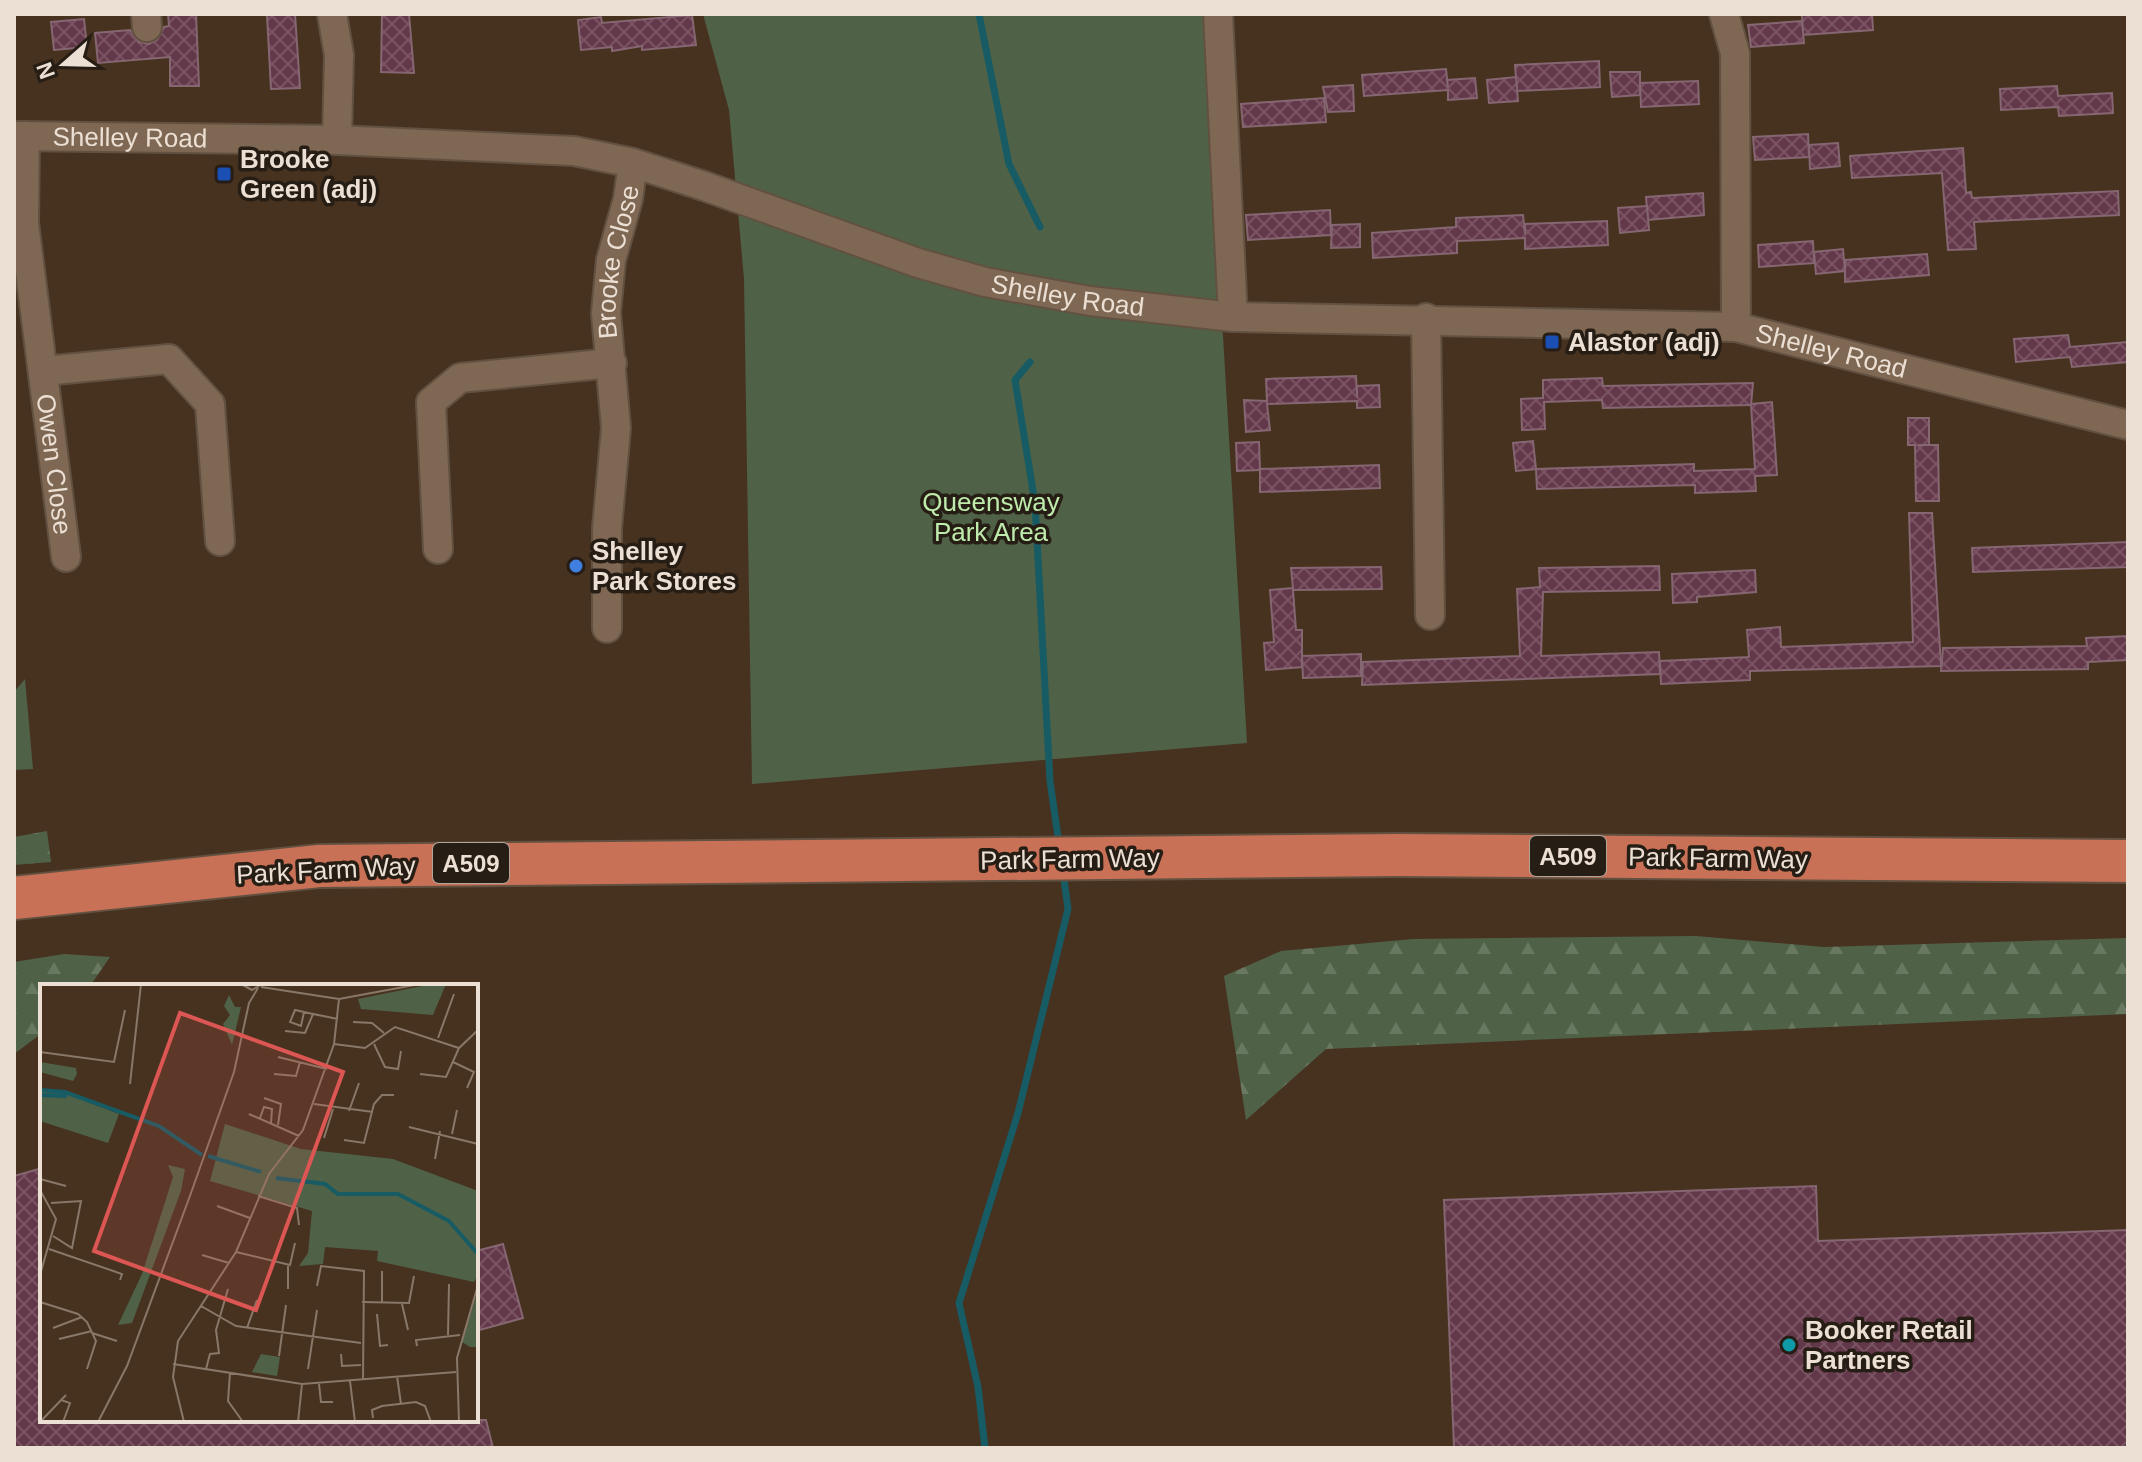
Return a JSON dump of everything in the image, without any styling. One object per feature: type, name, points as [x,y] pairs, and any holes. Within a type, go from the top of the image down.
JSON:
[{"type":"highway","name":"Park Farm Way","points":[[14,898],[319,866],[1397,855],[2128,861]]},
{"type":"street","points":[[332,14],[339,55],[337,140]]},
{"type":"street","points":[[1218,14],[1233,317]]},
{"type":"street","points":[[1724,14],[1735,53],[1736,327]]},
{"type":"street","name":"Shelley Road","points":[[20,136],[337,140],[574,151],[633,163],[918,263],[985,282],[1090,301],[1233,317],[1426,318],[1736,327],[2128,425]]},
{"type":"street","name":"Owen Close","points":[[20,136],[24,223],[66,557]]},
{"type":"street","name":"Brooke Close","points":[[607,628],[607,528],[616,428],[606,313],[611,260],[628,199],[633,163]]},
{"type":"street","points":[[1426,318],[1430,615]]},
{"type":"street","name":"Owen Close","points":[[44,371],[169,359],[210,404],[220,541]]},
{"type":"street","name":"Brooke Close","points":[[438,549],[431,402],[460,378],[612,363]]},
{"type":"green space","name":"Queensway Park Area","points":[[703,14],[1204,14],[1247,743],[752,784],[744,279],[729,110]]},
{"type":"green space","points":[[25,679],[33,769],[14,770],[14,692]]},
{"type":"green space","points":[[47,831],[51,862],[14,865],[14,837]]},
{"type":"green space","points":[[1696,936],[1824,947],[2128,938],[2128,1014],[1326,1049],[1246,1120],[1224,976],[1281,951],[1413,939]]},
{"type":"green space","points":[[64,954],[110,957],[91,984],[40,984],[40,1034],[14,1054],[14,962]]},
{"type":"building","points":[[168,14],[196,14],[199,86],[170,86],[170,57],[98,63],[95,33],[130,30],[139,42],[149,44],[157,40],[164,27],[169,26]]},
{"type":"building","points":[[295,14],[300,88],[271,89],[267,15]]},
{"type":"building","points":[[382,14],[409,14],[414,73],[381,72]]},
{"type":"building","points":[[1802,14],[1872,14],[1873,30],[1803,35]]},
{"type":"building","points":[[692,15],[696,45],[642,50],[642,46],[612,51],[612,47],[581,50],[578,20],[601,17],[602,23]]},
{"type":"building","points":[[84,19],[87,47],[54,50],[51,22]]},
{"type":"building","points":[[1802,21],[1804,43],[1751,47],[1748,25]]},
{"type":"building","points":[[1599,61],[1600,87],[1517,91],[1515,65]]},
{"type":"building","points":[[1446,69],[1447,80],[1475,78],[1477,98],[1448,100],[1448,90],[1364,96],[1362,75]]},
{"type":"building","points":[[1610,72],[1640,72],[1640,95],[1612,97]]},
{"type":"building","points":[[1516,77],[1518,101],[1489,103],[1487,80]]},
{"type":"building","points":[[1698,81],[1699,104],[1641,107],[1640,83]]},
{"type":"building","points":[[1353,85],[1354,111],[1328,112],[1323,87]]},
{"type":"building","points":[[2057,86],[2058,96],[2112,93],[2113,113],[2059,116],[2058,107],[2001,110],[2000,89]]},
{"type":"building","points":[[1324,98],[1326,122],[1243,127],[1241,104]]},
{"type":"building","points":[[1808,134],[1809,157],[1755,160],[1753,137]]},
{"type":"building","points":[[1838,143],[1840,166],[1810,169],[1809,145]]},
{"type":"building","points":[[1963,148],[1966,193],[1971,192],[1972,198],[2118,191],[2119,215],[1974,222],[1976,249],[1948,250],[1942,173],[1852,178],[1850,156]]},
{"type":"building","points":[[1703,193],[1704,215],[1648,220],[1646,197]]},
{"type":"building","points":[[1647,206],[1649,230],[1620,233],[1618,208]]},
{"type":"building","points":[[1330,210],[1331,235],[1248,240],[1246,215]]},
{"type":"building","points":[[1523,215],[1525,234],[1525,224],[1607,221],[1608,245],[1525,249],[1525,238],[1457,241],[1457,253],[1373,258],[1372,233],[1456,227],[1456,218]]},
{"type":"building","points":[[1360,224],[1360,247],[1331,248],[1332,225]]},
{"type":"building","points":[[1813,241],[1814,263],[1759,267],[1758,245]]},
{"type":"building","points":[[1843,249],[1845,271],[1816,274],[1814,252]]},
{"type":"building","points":[[1927,254],[1929,275],[1845,282],[1845,260]]},
{"type":"building","points":[[2068,335],[2070,347],[2127,342],[2128,362],[2072,367],[2070,357],[2016,362],[2014,339]]},
{"type":"building","points":[[1356,376],[1357,397],[1357,386],[1379,385],[1380,407],[1357,408],[1357,401],[1267,404],[1270,430],[1246,432],[1244,400],[1267,401],[1266,379]]},
{"type":"building","points":[[1602,378],[1603,386],[1753,383],[1751,405],[1603,408],[1602,400],[1544,402],[1545,429],[1522,430],[1521,399],[1543,398],[1543,380]]},
{"type":"building","points":[[1772,402],[1777,475],[1755,476],[1756,491],[1695,493],[1695,485],[1537,489],[1536,469],[1694,464],[1694,471],[1755,469],[1751,404]]},
{"type":"building","points":[[1908,418],[1929,418],[1929,445],[1938,445],[1939,501],[1916,501],[1915,445],[1908,445]]},
{"type":"building","points":[[1533,441],[1536,469],[1516,471],[1513,443]]},
{"type":"building","points":[[1259,442],[1260,470],[1237,471],[1236,443]]},
{"type":"building","points":[[1379,465],[1380,488],[1260,492],[1260,469]]},
{"type":"building","points":[[1909,513],[1932,513],[1941,666],[1750,671],[1750,680],[1661,684],[1660,661],[1749,657],[1747,630],[1780,627],[1781,647],[1913,642]]},
{"type":"building","points":[[2128,542],[2128,567],[1973,572],[1972,548]]},
{"type":"building","points":[[1659,566],[1660,590],[1543,592],[1541,656],[1659,652],[1660,674],[1362,685],[1363,662],[1520,656],[1517,589],[1540,587],[1539,568]]},
{"type":"building","points":[[1381,567],[1382,589],[1293,590],[1296,630],[1302,630],[1302,656],[1361,654],[1361,676],[1303,678],[1302,657],[1302,667],[1266,670],[1264,643],[1274,642],[1270,590],[1293,588],[1291,568]]},
{"type":"building","points":[[1755,570],[1756,592],[1697,597],[1697,602],[1673,603],[1672,574]]},
{"type":"building","points":[[2128,636],[2128,660],[2088,662],[2088,669],[1941,671],[1943,648],[2087,646],[2086,638]]},
{"type":"building","points":[[40,1169],[40,1422],[486,1420],[493,1448],[14,1448],[14,1176]]},
{"type":"building","name":"Booker Retail Partners","points":[[1816,1186],[1818,1241],[2128,1230],[2128,1448],[1454,1448],[1444,1200]]},
{"type":"building","points":[[503,1244],[523,1318],[478,1330],[478,1250]]},
{"type":"waterway","points":[[979,14],[1009,164],[1040,227]]},
{"type":"waterway","points":[[1030,362],[1015,380],[1035,503],[1050,781],[1059,844]]},
{"type":"waterway","points":[[985,1448],[978,1387],[959,1303],[1018,1113],[1068,909],[1063,872]]},
{"type":"place","name":"Brooke Green (adj)","points":[[224,174]]},
{"type":"place","name":"Alastor (adj)","points":[[1552,342]]},
{"type":"place","name":"Shelley Park Stores","points":[[576,566]]},
{"type":"place","name":"Booker Retail Partners","points":[[1789,1345]]}]
